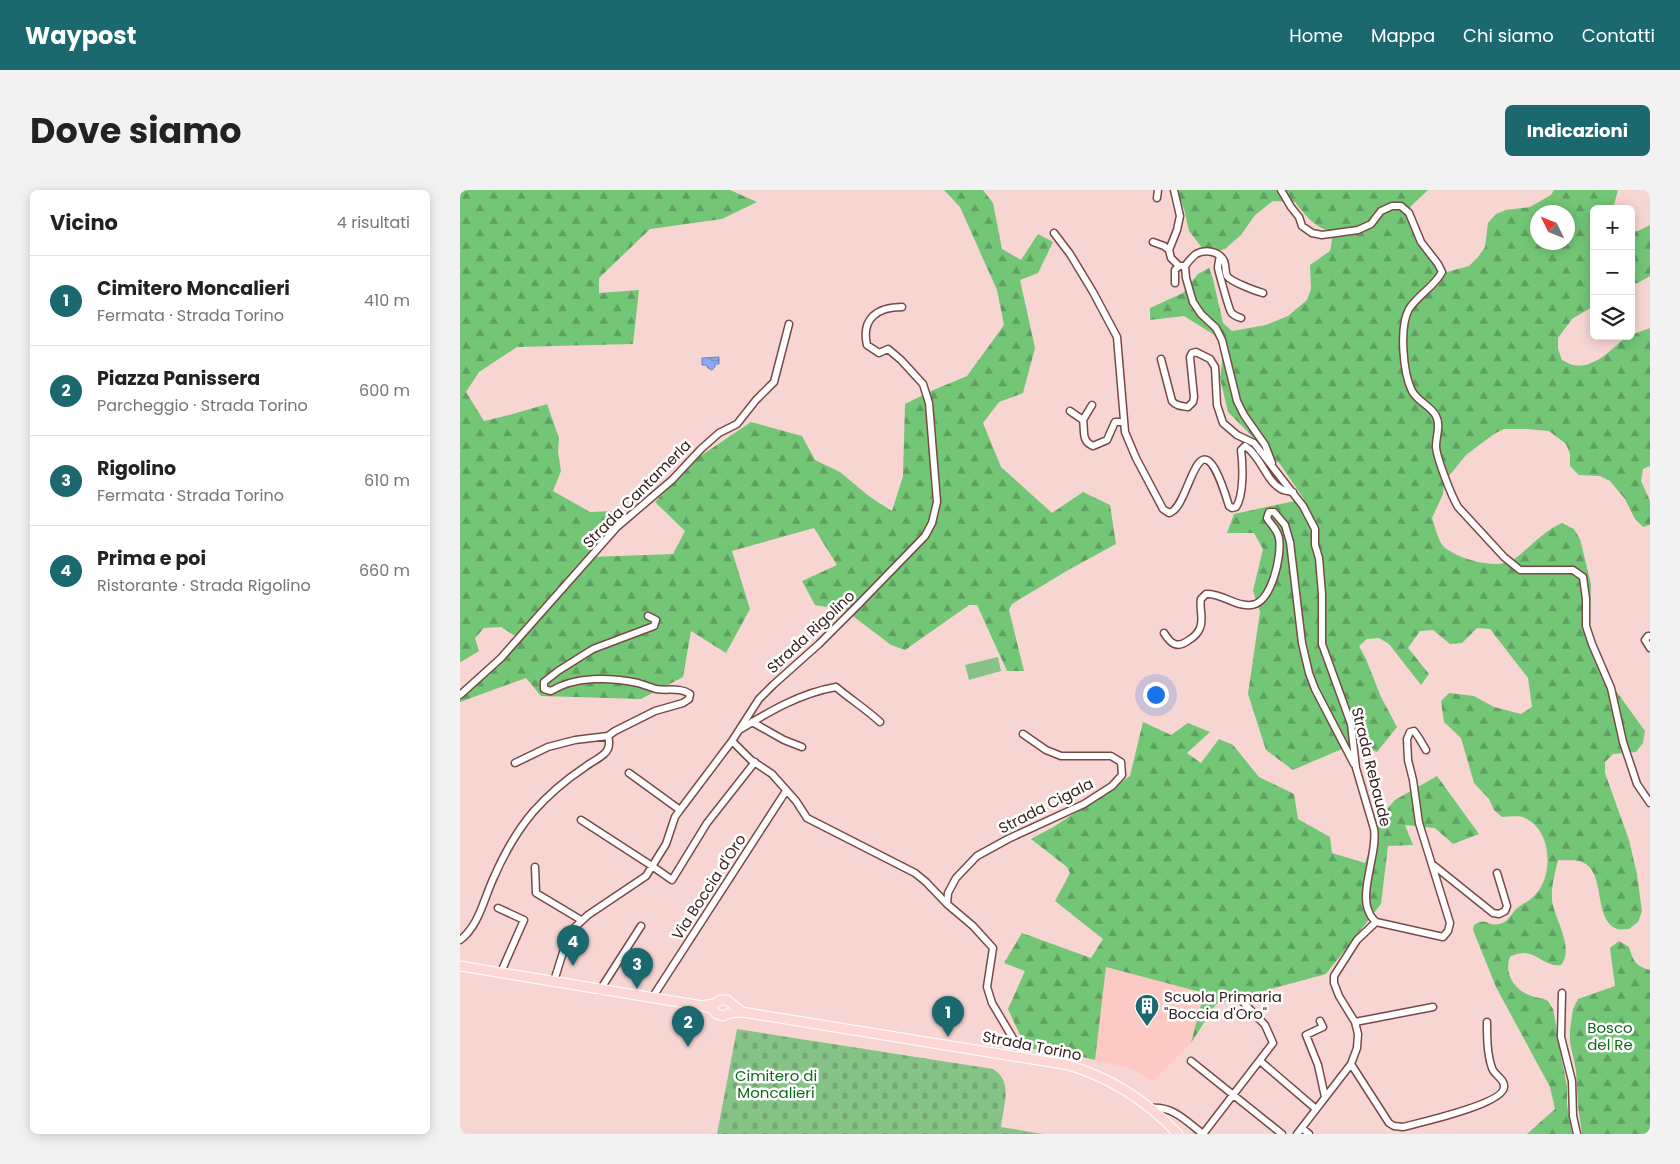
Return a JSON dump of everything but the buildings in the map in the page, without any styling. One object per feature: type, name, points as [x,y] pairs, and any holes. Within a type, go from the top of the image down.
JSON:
[{"type":"main road","name":"Strada Torino","points":[[460,966],[703,1006],[713,1009],[716,1014],[723,1016],[742,1012],[1068,1065],[1110,1081],[1151,1108],[1178,1134]]},
{"type":"main road","name":"Strada Torino","points":[[703,1006],[714,1004],[720,1000],[727,1000],[742,1012]]},
{"type":"street","points":[[1157,198],[1158,190]]},
{"type":"street","points":[[1174,190],[1180,216],[1169,250],[1171,258],[1182,266],[1193,302],[1201,314],[1216,328],[1222,340],[1237,401],[1244,415],[1265,445],[1274,468]]},
{"type":"street","points":[[1281,190],[1299,217],[1302,226],[1312,233],[1322,235],[1358,230],[1371,224],[1381,211],[1392,206],[1401,206],[1408,213],[1421,242],[1442,272],[1438,280],[1410,308],[1405,318],[1403,329],[1404,371],[1412,391],[1436,416],[1438,429],[1436,447],[1453,498],[1458,507],[1504,557],[1520,570],[1573,570],[1582,577],[1586,598],[1586,626],[1611,688],[1623,742],[1637,784],[1650,803]]},
{"type":"street","points":[[1054,233],[1070,254],[1118,337],[1124,432],[1161,506],[1168,513],[1178,508],[1195,468],[1202,460],[1210,463],[1216,472],[1229,506],[1232,508],[1236,507],[1241,493],[1241,450],[1244,446],[1254,454],[1279,488],[1293,492]]},
{"type":"street","points":[[1153,242],[1169,250]]},
{"type":"street","points":[[1175,283],[1176,270],[1194,255],[1204,251],[1215,252],[1224,262],[1228,277],[1233,282],[1238,282],[1263,293]]},
{"type":"street","points":[[1220,256],[1218,272],[1224,286],[1230,312],[1241,318]]},
{"type":"street","name":"Strada Rigolino","points":[[554,981],[565,946],[573,929],[582,920],[646,876],[666,844],[675,817],[732,742],[759,699],[858,605],[925,536],[932,523],[937,502],[930,404],[923,384],[888,349],[878,353],[868,345],[865,335],[867,324],[876,312],[889,307],[902,307]]},
{"type":"street","name":"Strada Cantamerla","points":[[460,695],[501,658],[617,527],[672,480],[719,433],[737,424],[756,400],[770,387],[777,373],[789,324]]},
{"type":"street","name":"Strada Rebaude","points":[[1161,359],[1174,404],[1188,407],[1193,402],[1194,397],[1190,357],[1192,353],[1196,352],[1210,359],[1215,367],[1217,405],[1223,423],[1237,435],[1254,443],[1303,506],[1315,530],[1315,545],[1319,558],[1322,594],[1322,644],[1351,724],[1356,768],[1376,839],[1368,879],[1366,901],[1368,911],[1376,922]]},
{"type":"street","points":[[1092,405],[1083,420],[1084,438],[1087,443],[1093,446],[1107,440],[1116,422],[1123,422]]},
{"type":"street","points":[[1070,411],[1083,420]]},
{"type":"street","points":[[1164,632],[1176,646],[1180,646],[1195,636],[1201,626],[1201,599],[1206,594],[1215,594],[1242,605],[1254,605],[1263,599],[1274,578],[1280,545],[1278,534],[1267,518],[1269,512],[1274,512],[1286,525],[1290,542],[1304,651],[1309,673],[1315,689],[1356,768]]},
{"type":"street","points":[[515,763],[548,748],[575,740],[608,736],[655,711],[683,703],[689,699],[690,694],[684,690],[658,689],[637,683],[608,680],[573,681],[561,684],[551,691],[544,689],[544,682],[593,649],[654,626],[656,620],[648,616]]},
{"type":"street","points":[[1650,636],[1645,640],[1650,648]]},
{"type":"street","points":[[738,730],[786,703],[823,689],[836,687],[880,722]]},
{"type":"street","points":[[752,722],[784,740],[802,747]]},
{"type":"street","points":[[1309,1134],[1299,1131],[1351,1064],[1357,1048],[1358,1034],[1355,1022],[1339,996],[1334,983],[1334,976],[1358,940],[1376,922],[1443,937],[1448,931],[1450,923],[1419,823],[1408,760],[1407,739],[1410,732],[1414,731],[1426,750]]},
{"type":"street","name":"Strada Cigala","points":[[947,904],[948,892],[956,878],[977,856],[1008,839],[1084,804],[1112,786],[1122,775],[1121,762],[1111,756],[1061,756],[1046,750],[1022,734]]},
{"type":"street","points":[[460,940],[468,934],[474,925],[494,876],[532,813],[545,799],[584,767],[606,753],[610,744],[608,736]]},
{"type":"street","points":[[732,742],[772,774],[796,801],[806,818],[915,873],[993,948],[987,988],[992,1003],[1024,1057]]},
{"type":"street","points":[[581,820],[672,880],[707,823],[755,762]]},
{"type":"street","points":[[629,773],[680,810]]},
{"type":"street","name":"Via Boccia d'Oro","points":[[652,998],[786,791]]},
{"type":"street","points":[[1432,864],[1493,913],[1498,914],[1505,911],[1507,906],[1497,873]]},
{"type":"street","points":[[534,867],[536,893],[582,920]]},
{"type":"street","points":[[498,908],[524,920],[501,972]]},
{"type":"street","points":[[600,990],[641,926]]},
{"type":"street","points":[[1562,993],[1561,1037],[1572,1080],[1573,1116],[1577,1134]]},
{"type":"street","points":[[1151,1108],[1160,1107],[1176,1113],[1203,1134],[1273,1043],[1265,1025],[1243,1002]]},
{"type":"street","points":[[1355,1022],[1433,1007]]},
{"type":"street","points":[[1320,1021],[1323,1027],[1306,1035],[1318,1065],[1325,1097]]},
{"type":"street","points":[[1351,1064],[1389,1122],[1394,1126],[1402,1127],[1459,1112],[1487,1101],[1504,1089],[1502,1081],[1492,1069],[1487,1040],[1487,1022]]},
{"type":"street","points":[[1260,1060],[1316,1109]]},
{"type":"street","points":[[1191,1061],[1282,1134]]},
{"type":"shaded area","points":[[1105,967],[1204,993],[1191,1043],[1153,1081],[1132,1069],[1095,1060]]},
{"type":"green space","points":[[460,190],[730,190],[757,202],[722,219],[650,229],[599,278],[599,293],[639,290],[633,344],[517,347],[479,372],[466,392],[484,421],[547,404],[559,438],[558,452],[561,471],[553,491],[590,512],[613,511],[620,521],[590,557],[673,554],[685,531],[655,502],[696,459],[751,422],[802,436],[815,460],[840,472],[870,497],[892,511],[903,476],[905,404],[967,376],[1004,325],[997,290],[960,207],[944,190],[983,190],[993,203],[1002,249],[1021,260],[1038,234],[1053,242],[1038,273],[1020,280],[1035,348],[1023,393],[999,402],[983,423],[1001,467],[1052,513],[1083,492],[1110,505],[1116,544],[1012,604],[1009,610],[1024,671],[1007,671],[977,605],[969,605],[905,650],[891,645],[845,610],[815,605],[802,581],[837,565],[814,528],[732,551],[750,609],[726,653],[691,631],[683,677],[641,699],[541,696],[526,678],[460,702],[460,691],[479,676],[517,637],[501,627],[484,628],[475,638],[479,651],[460,661]]},
{"type":"green space","points":[[1176,190],[1428,190],[1411,206],[1407,217],[1415,226],[1431,256],[1447,272],[1469,266],[1478,257],[1485,247],[1488,223],[1496,214],[1506,210],[1530,207],[1530,250],[1575,250],[1575,205],[1534,205],[1551,195],[1554,190],[1618,190],[1614,205],[1590,205],[1590,308],[1572,319],[1558,338],[1558,349],[1562,360],[1580,366],[1602,357],[1622,340],[1635,340],[1635,334],[1650,328],[1650,466],[1643,469],[1641,481],[1650,501],[1650,525],[1643,527],[1635,519],[1625,499],[1610,481],[1600,476],[1579,475],[1570,466],[1570,454],[1566,444],[1549,431],[1526,429],[1504,429],[1494,434],[1466,455],[1444,482],[1443,494],[1432,518],[1438,537],[1444,547],[1458,556],[1477,562],[1497,564],[1513,560],[1555,526],[1562,523],[1574,529],[1580,539],[1591,584],[1590,629],[1611,684],[1645,731],[1643,743],[1636,752],[1613,754],[1605,762],[1605,773],[1629,840],[1637,874],[1642,911],[1638,922],[1629,929],[1617,929],[1609,924],[1604,916],[1597,885],[1590,867],[1579,861],[1558,860],[1552,900],[1563,933],[1566,950],[1565,958],[1561,965],[1554,965],[1525,953],[1510,957],[1508,964],[1510,977],[1517,987],[1528,995],[1547,1001],[1553,1009],[1567,1087],[1567,1105],[1572,1134],[1527,1134],[1555,1109],[1550,1087],[1496,987],[1473,930],[1474,925],[1481,921],[1495,925],[1504,922],[1516,909],[1535,895],[1545,877],[1547,854],[1545,843],[1541,832],[1525,818],[1516,816],[1502,817],[1494,810],[1489,799],[1474,783],[1461,738],[1444,722],[1441,701],[1449,693],[1474,696],[1494,707],[1521,714],[1532,707],[1528,678],[1490,629],[1477,628],[1462,643],[1450,644],[1433,630],[1420,631],[1408,648],[1429,674],[1421,685],[1389,644],[1379,638],[1367,639],[1359,646],[1381,697],[1397,727],[1377,752],[1358,742],[1293,770],[1266,750],[1248,694],[1260,612],[1253,591],[1263,549],[1254,533],[1227,533],[1234,514],[1304,499],[1280,464],[1228,412],[1220,378],[1223,355],[1220,343],[1213,334],[1184,316],[1150,320],[1150,308],[1183,293],[1198,274],[1209,268],[1223,323],[1232,331],[1266,325],[1288,316],[1307,300],[1311,289],[1310,265],[1330,251],[1332,240],[1326,230],[1312,222],[1295,202],[1273,201],[1255,215],[1241,235],[1225,249],[1213,252],[1203,249],[1189,231],[1184,209]]},
{"type":"green space","points":[[1650,225],[1650,276],[1635,283],[1635,231]]},
{"type":"green space","points":[[998,657],[1001,671],[969,680],[965,665]]},
{"type":"green space","points":[[1143,722],[1171,735],[1188,723],[1210,732],[1187,753],[1201,763],[1219,739],[1233,745],[1259,777],[1294,794],[1298,819],[1330,837],[1332,853],[1365,863],[1380,817],[1395,800],[1437,776],[1479,834],[1453,844],[1435,828],[1405,825],[1413,845],[1388,846],[1381,904],[1326,974],[1216,1004],[1191,1043],[1204,993],[1106,967],[1095,1060],[1066,1053],[1026,1048],[1008,1009],[1025,971],[1004,963],[1022,933],[1091,958],[1103,939],[1055,901],[1070,873],[1067,867],[1031,839],[1055,826],[1130,776]]},
{"type":"green space","name":"Bosco del Re","points":[[1619,941],[1629,947],[1633,959],[1638,964],[1650,970],[1650,1134],[1582,1134],[1576,1070],[1570,1042],[1573,1009],[1578,999],[1615,986],[1610,948]]},
{"type":"green space","name":"Cimitero di Moncalieri","points":[[737,1029],[993,1069],[1003,1081],[1006,1095],[1001,1127],[1043,1134],[717,1134]]},
{"type":"water","points":[[719,357],[719,364],[715,364],[712,370],[706,365],[702,365],[702,358]]},
{"type":"place","name":"Prima e poi","points":[[573,966]]},
{"type":"place","name":"Rigolino","points":[[637,989]]},
{"type":"place","name":"Scuola Primaria \"Boccia d'Oro\"","points":[[1147,1027]]},
{"type":"place","name":"Cimitero Moncalieri","points":[[948,1037]]},
{"type":"place","name":"Piazza Panissera","points":[[688,1047]]}]
